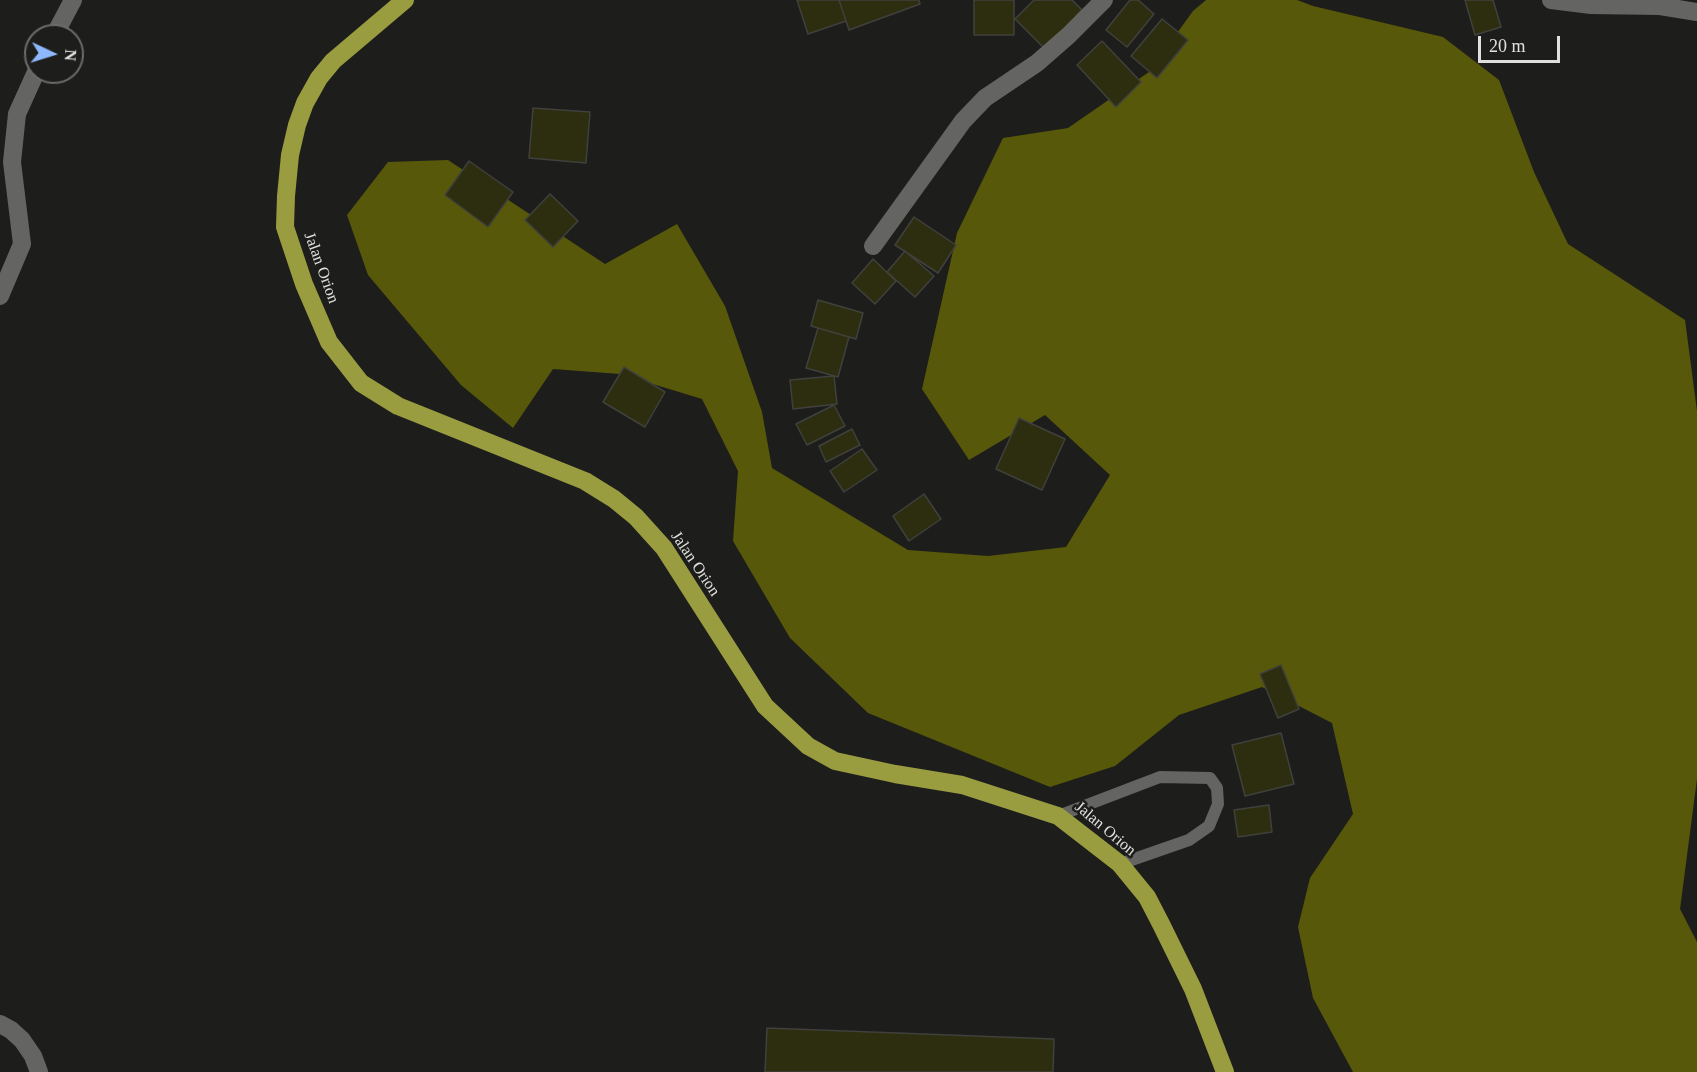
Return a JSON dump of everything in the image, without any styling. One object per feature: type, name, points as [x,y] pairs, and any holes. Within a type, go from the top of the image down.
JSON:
[{"type":"highway","name":"Jalan Orion","points":[[405,0],[333,61],[319,78],[305,102],[290,155],[285,227],[304,284],[329,342],[361,383],[398,406],[585,481],[636,517],[664,548],[765,706],[808,746],[835,760],[895,774],[962,785],[1058,816],[1120,864],[1147,897],[1161,924],[1192,989],[1225,1072]]},
{"type":"street","points":[[60,24],[73,0]]},
{"type":"street","points":[[873,246],[963,121],[985,98],[1036,63],[1069,35],[1104,0]]},
{"type":"street","points":[[1551,0],[1660,6],[1697,12]]},
{"type":"street","points":[[0,296],[22,244],[8,112],[28,84]]},
{"type":"street","points":[[0,1024],[11,1030],[22,1041],[33,1056],[39,1072]]},
{"type":"lane","points":[[1058,816],[1160,777],[1210,778],[1217,788],[1218,804],[1209,826],[1189,840],[1120,864]]},
{"type":"shaded area","points":[[1206,0],[1297,0],[1313,6],[1443,37],[1499,80],[1534,172],[1568,244],[1685,320],[1697,411],[1697,779],[1680,909],[1697,942],[1697,1072],[1353,1072],[1313,998],[1298,927],[1310,878],[1353,814],[1332,723],[1262,687],[1179,715],[1115,766],[1050,787],[868,713],[790,638],[733,541],[738,471],[702,399],[620,374],[553,369],[513,428],[461,385],[368,275],[347,215],[388,162],[448,160],[605,264],[677,224],[725,306],[762,412],[772,468],[908,550],[988,556],[1066,547],[1110,475],[1045,415],[969,460],[922,389],[957,233],[1003,138],[1068,128],[1149,72],[1193,11]]},
{"type":"building","points":[[797,0],[839,0],[846,21],[808,34]]},
{"type":"building","points":[[839,0],[919,0],[920,4],[849,30]]},
{"type":"building","points":[[974,0],[1014,0],[1014,35],[974,35]]},
{"type":"building","points":[[1034,0],[1072,0],[1082,10],[1045,49],[1015,19]]},
{"type":"building","points":[[1130,0],[1138,0],[1154,14],[1127,47],[1106,30]]},
{"type":"building","points":[[1465,0],[1493,0],[1501,27],[1475,35]]},
{"type":"building","points":[[1162,19],[1188,40],[1157,78],[1131,56]]},
{"type":"building","points":[[1102,41],[1141,82],[1116,107],[1077,65]]},
{"type":"building","points":[[533,108],[590,112],[586,163],[529,158]]},
{"type":"building","points":[[469,161],[513,192],[488,227],[445,195]]},
{"type":"building","points":[[550,194],[578,221],[553,247],[525,220]]},
{"type":"building","points":[[914,217],[956,245],[938,273],[895,245]]},
{"type":"building","points":[[905,251],[934,276],[915,297],[887,272]]},
{"type":"building","points":[[873,259],[896,281],[875,304],[852,283]]},
{"type":"building","points":[[818,300],[863,313],[856,339],[811,326]]},
{"type":"building","points":[[818,328],[849,337],[838,377],[806,368]]},
{"type":"building","points":[[624,367],[665,392],[645,427],[603,402]]},
{"type":"building","points":[[834,376],[837,404],[793,409],[790,380]]},
{"type":"building","points":[[834,405],[845,426],[807,445],[796,424]]},
{"type":"building","points":[[1019,418],[1065,439],[1042,490],[996,469]]},
{"type":"building","points":[[852,429],[860,445],[826,462],[819,446]]},
{"type":"building","points":[[862,449],[877,470],[844,492],[830,471]]},
{"type":"building","points":[[924,494],[941,519],[909,541],[893,516]]},
{"type":"building","points":[[1281,665],[1299,709],[1278,718],[1260,674]]},
{"type":"building","points":[[1281,733],[1294,784],[1245,796],[1232,745]]},
{"type":"building","points":[[1269,805],[1272,832],[1238,837],[1234,810]]},
{"type":"building","points":[[767,1028],[1054,1039],[1053,1072],[765,1072]]}]
